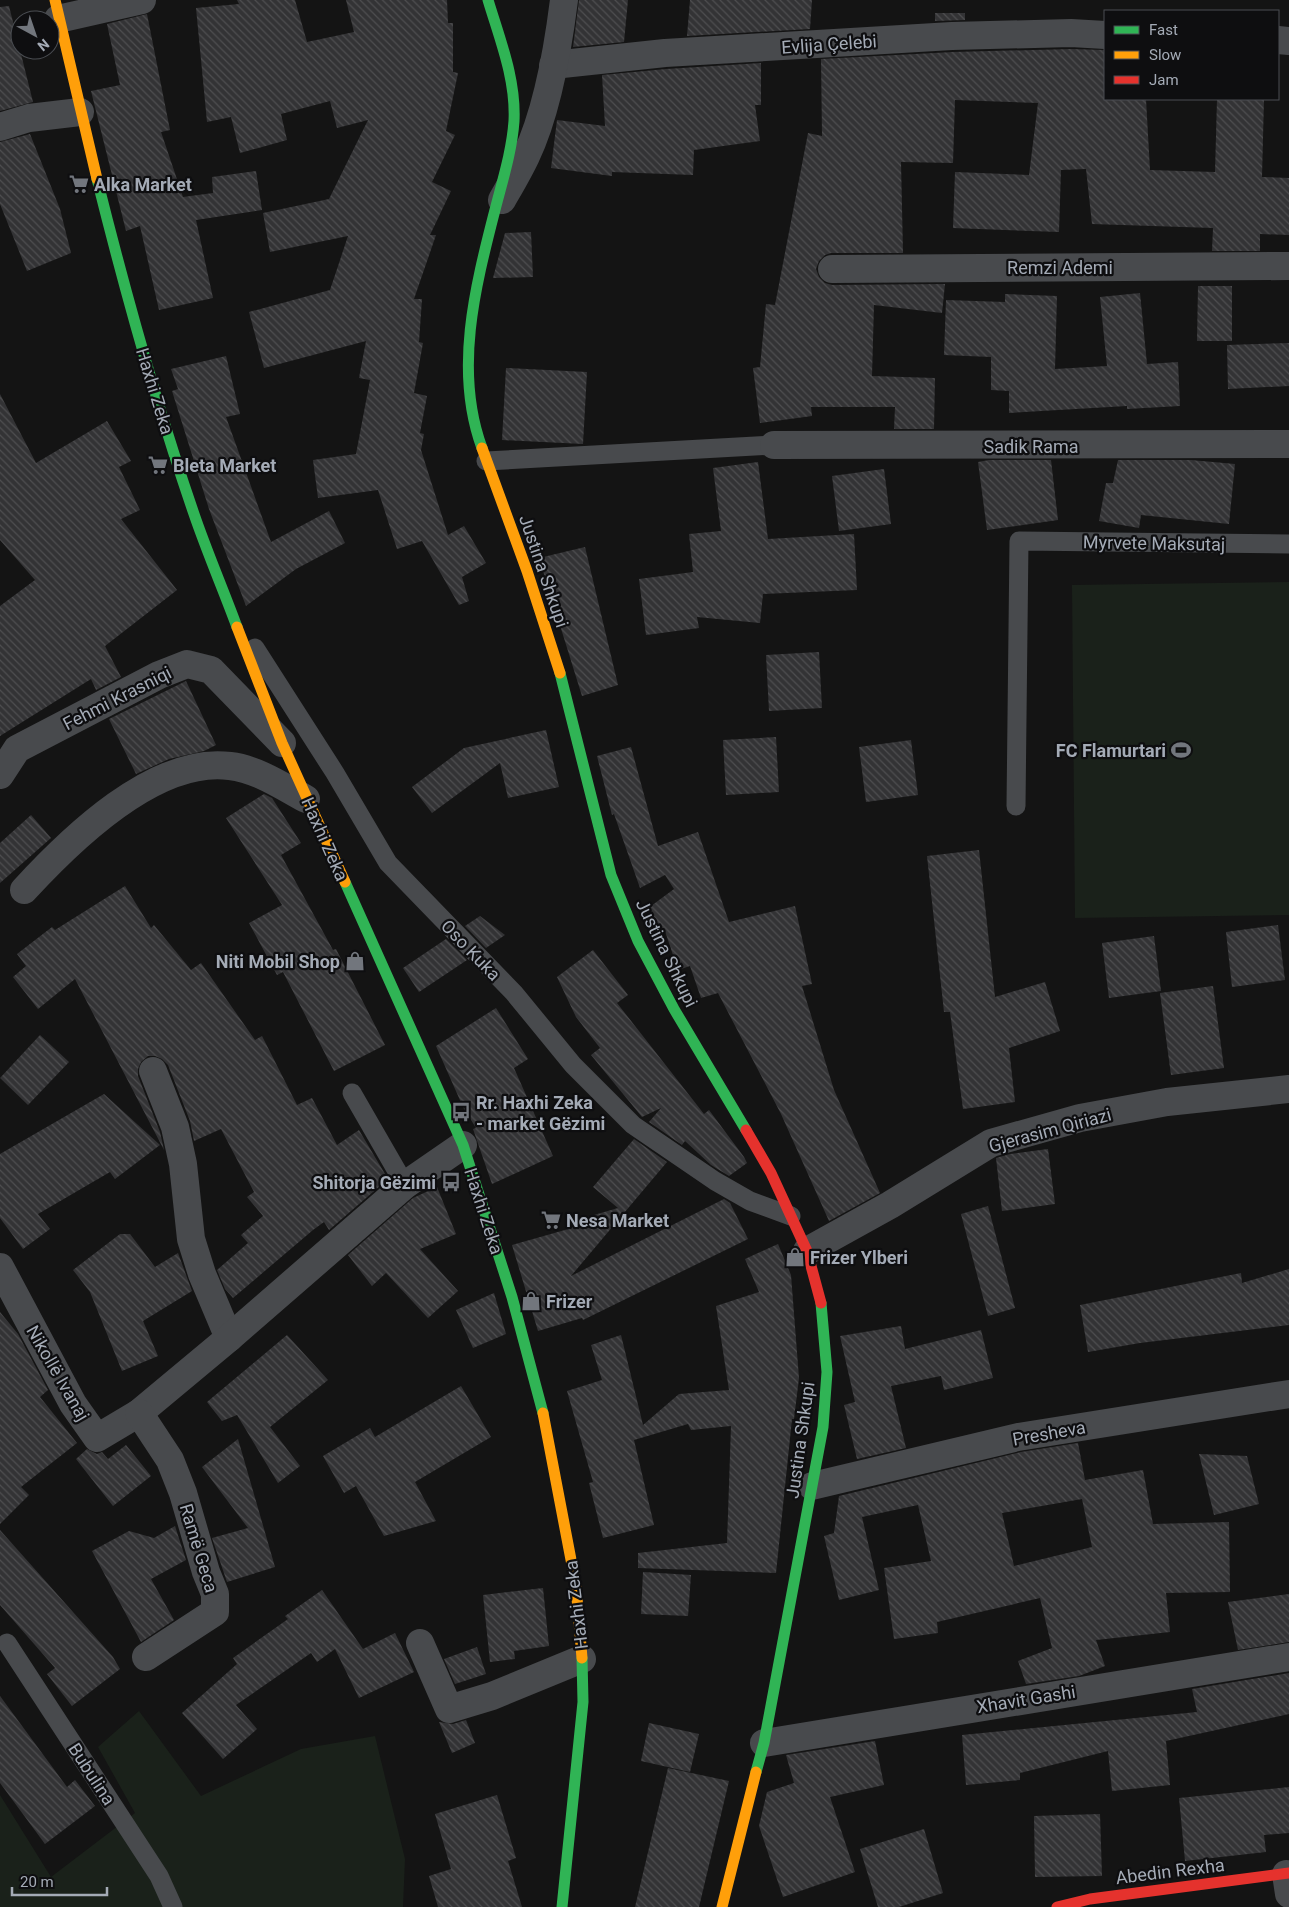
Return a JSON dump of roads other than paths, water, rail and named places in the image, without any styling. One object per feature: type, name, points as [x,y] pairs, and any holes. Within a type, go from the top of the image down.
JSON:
[{"type":"street","name":"Haxhi Zeka","points":[[57,10],[142,0]]},
{"type":"street","name":"Justina Shkupi","points":[[488,0],[513,84],[514,122],[506,168],[478,276],[468,340],[470,386],[475,429],[527,571],[561,677],[610,875],[638,941],[674,1009],[772,1173],[807,1251],[822,1305],[827,1372],[823,1427],[764,1742],[722,1907]]},
{"type":"street","points":[[493,218],[527,155],[553,65],[564,0]]},
{"type":"street","name":"Haxhi Zeka","points":[[60,23],[80,112],[119,266],[161,411],[194,514],[228,607],[282,743],[463,1146],[512,1297],[542,1400],[576,1586],[582,1659],[582,1702],[562,1907]]},
{"type":"street","name":"Evlija Çelebi","points":[[553,65],[665,53],[952,36],[1071,33],[1104,35]]},
{"type":"street","points":[[0,127],[29,118],[80,112]]},
{"type":"street","name":"Remzi Ademi","points":[[832,269],[1289,266]]},
{"type":"street","name":"Sadik Rama","points":[[774,445],[1289,444]]},
{"type":"street","name":"Fehmi Krasniqi","points":[[0,775],[17,749],[159,674],[187,664],[211,670],[282,743]]},
{"type":"street","points":[[24,890],[64,848],[105,813],[153,783],[192,767],[229,766],[260,774],[306,799]]},
{"type":"street","points":[[153,1071],[175,1127],[183,1164],[191,1239],[202,1274],[230,1338]]},
{"type":"street","name":"Gjerasim Qiriazi","points":[[807,1251],[890,1205],[991,1143],[1080,1118],[1167,1102],[1289,1089]]},
{"type":"street","name":"Nikollë Ivanaj","points":[[0,1267],[74,1404],[96,1438],[139,1413],[230,1338],[405,1185],[463,1146]]},
{"type":"street","name":"Presheva","points":[[812,1486],[1018,1438],[1289,1394]]},
{"type":"street","name":"Ramë Geca","points":[[139,1413],[170,1460],[183,1493],[206,1572],[215,1594],[215,1612],[146,1657]]},
{"type":"street","name":"Haxhi Zeka","points":[[420,1643],[449,1709],[492,1696],[582,1659]]},
{"type":"street","name":"Xhavit Gashi","points":[[764,1742],[1289,1656]]},
{"type":"street","name":"Abedin Rexha","points":[[1057,1907],[1090,1899],[1288,1880]]},
{"type":"lane","points":[[486,461],[774,445]]},
{"type":"lane","name":"Myrvete Maksutaj","points":[[1016,806],[1019,541],[1289,544]]},
{"type":"lane","name":"Oso Kuka","points":[[228,607],[335,773],[388,863],[514,993],[573,1066],[633,1125],[715,1181],[750,1201],[791,1216]]},
{"type":"lane","points":[[352,1093],[405,1185]]},
{"type":"lane","name":"Bubulina","points":[[7,1643],[159,1876],[173,1907]]},
{"type":"place","name":"Alka Market","points":[[79,184]]},
{"type":"place","name":"Bleta Market","points":[[158,465]]},
{"type":"place","name":"FC Flamurtari","points":[[1181,750]]},
{"type":"place","name":"Niti Mobil Shop","points":[[355,961]]},
{"type":"place","name":"Rr. Haxhi Zeka - market Gëzimi","points":[[461,1112]]},
{"type":"place","name":"Shitorja Gëzimi","points":[[451,1182]]},
{"type":"place","name":"Nesa Market","points":[[551,1220]]},
{"type":"place","name":"Frizer Ylberi","points":[[795,1257]]},
{"type":"place","name":"Frizer","points":[[531,1301]]}]
